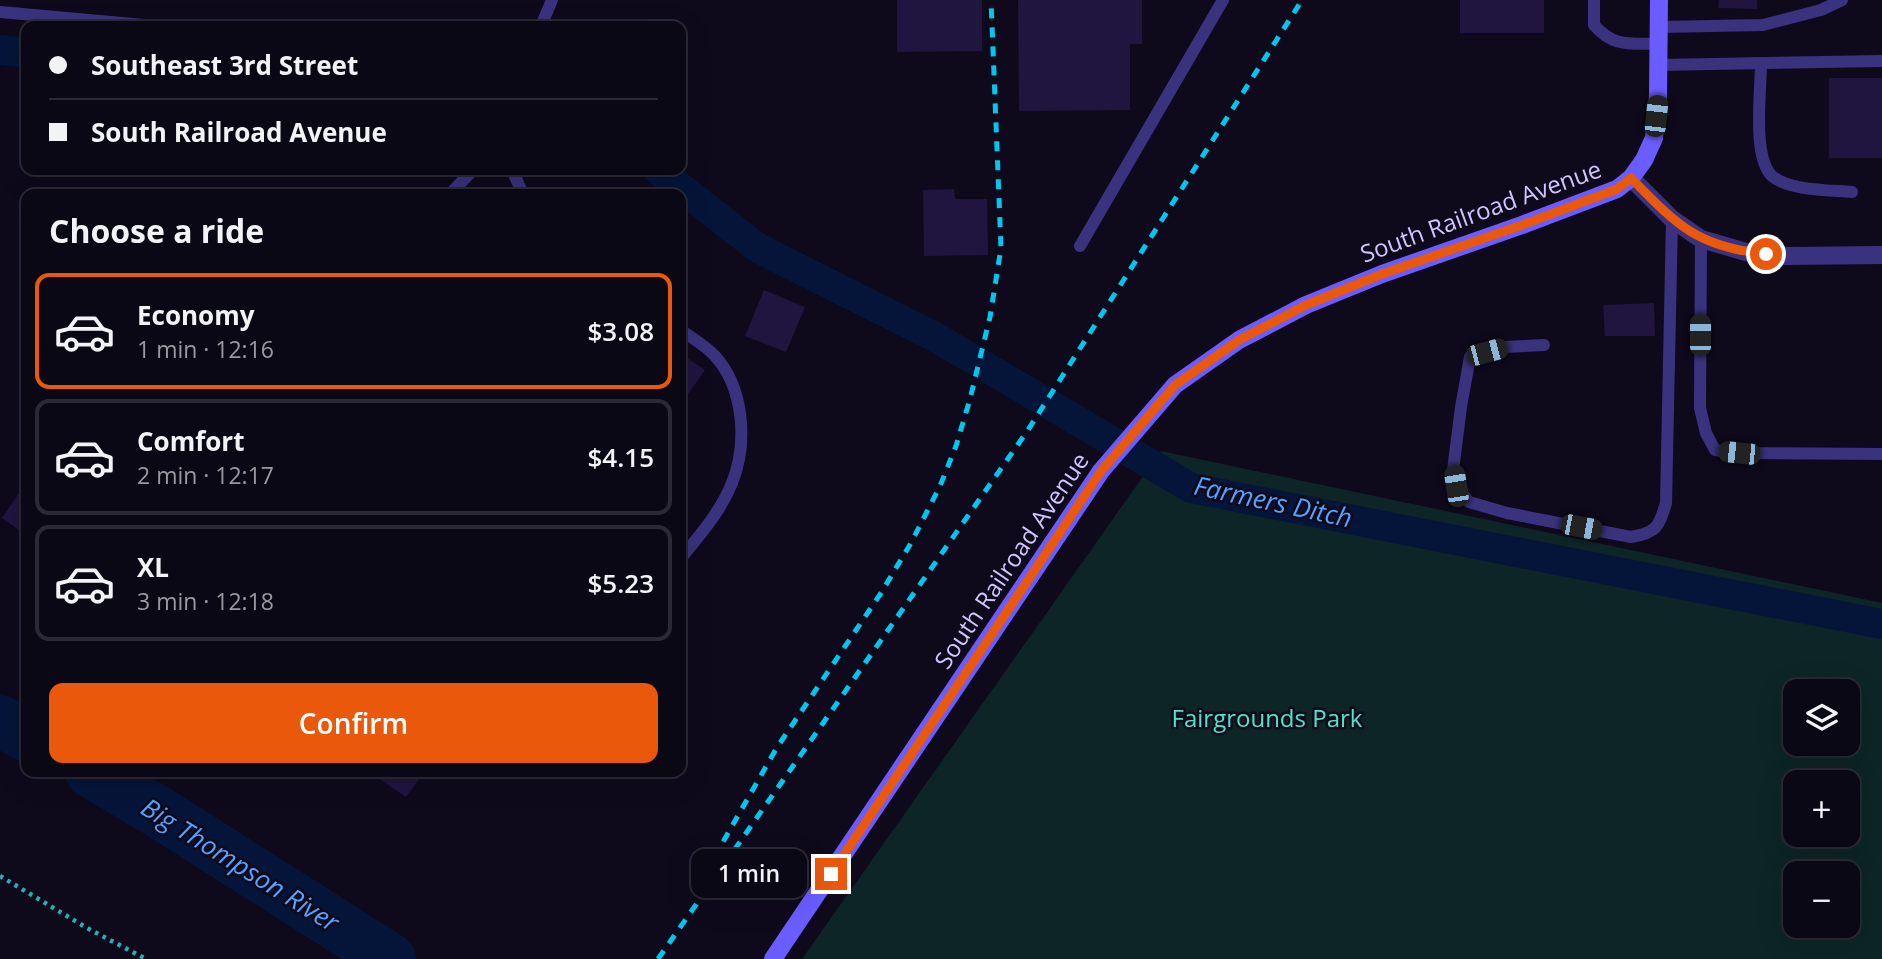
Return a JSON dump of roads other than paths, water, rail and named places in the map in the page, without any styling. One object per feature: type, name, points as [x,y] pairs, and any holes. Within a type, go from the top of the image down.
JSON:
[{"type":"street","name":"South Railroad Avenue","points":[[772,959],[1101,471],[1175,385],[1239,340],[1306,305],[1382,274],[1617,189],[1631,178],[1644,160],[1654,138],[1658,95],[1659,0]]},
{"type":"street","points":[[1631,178],[1672,219],[1701,239],[1746,252],[1786,256],[1882,255]]},
{"type":"lane","points":[[543,21],[552,0]]},
{"type":"lane","points":[[1080,246],[1223,0]]},
{"type":"lane","points":[[1594,0],[1594,25],[1613,42],[1763,25],[1821,10],[1842,0]]},
{"type":"lane","points":[[0,12],[100,21]]},
{"type":"lane","points":[[1658,65],[1882,61]]},
{"type":"lane","points":[[1760,63],[1762,159],[1772,176],[1807,189],[1852,192]]},
{"type":"lane","points":[[455,189],[467,175]]},
{"type":"lane","points":[[1544,345],[1504,348],[1470,357],[1453,470],[1456,486],[1469,502],[1507,513],[1631,537],[1648,534],[1661,520],[1666,503],[1672,219]]},
{"type":"lane","points":[[1701,239],[1700,408],[1706,433],[1716,450],[1739,453],[1882,454]]},
{"type":"lane","points":[[686,334],[715,355],[731,378],[740,413],[741,443],[733,482],[715,516],[686,552]]},
{"type":"waterway","name":"Farmers Ditch","points":[[0,50],[21,52]]},
{"type":"waterway","name":"Farmers Ditch","points":[[664,175],[682,189]]},
{"type":"waterway","name":"Farmers Ditch","points":[[686,192],[758,248],[937,338],[1191,488],[1882,624]]},
{"type":"waterway","name":"Big Thompson River","points":[[0,721],[21,732]]},
{"type":"waterway","name":"Big Thompson River","points":[[99,777],[390,959]]},
{"type":"railway","points":[[695,891],[776,749],[881,593],[911,543],[940,486],[956,446],[990,317],[1001,248],[991,0]]},
{"type":"railway","points":[[658,959],[1028,430],[1302,0]]},
{"type":"park label","name":"Fairgrounds Park","points":[[1267,719]]}]
